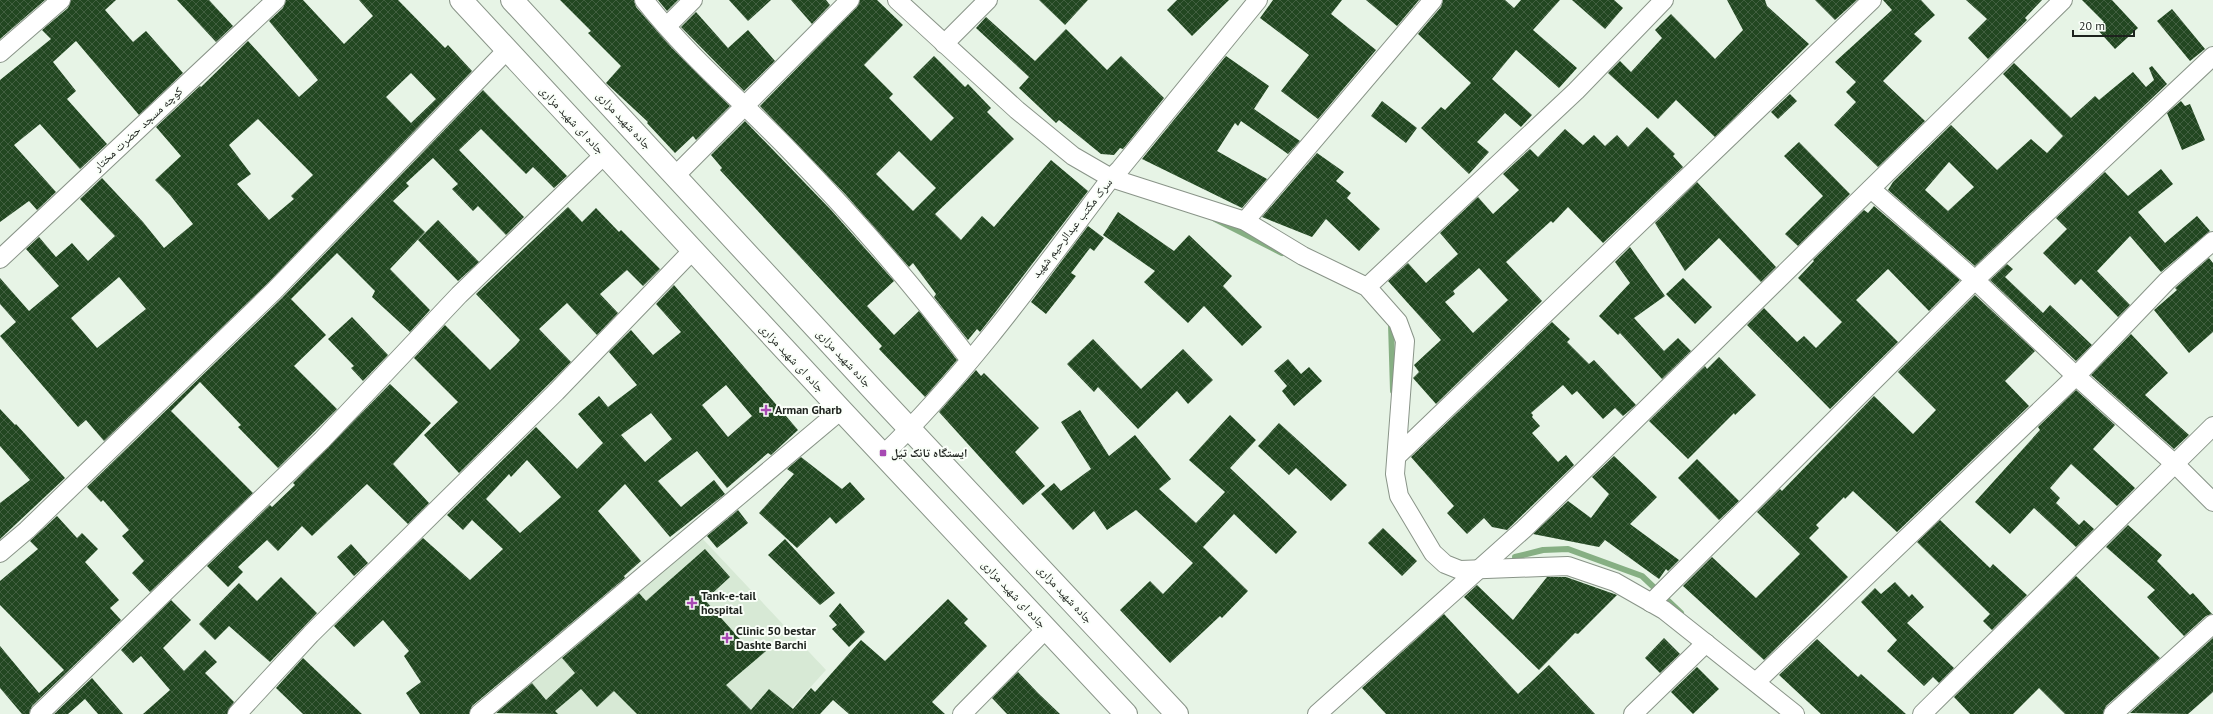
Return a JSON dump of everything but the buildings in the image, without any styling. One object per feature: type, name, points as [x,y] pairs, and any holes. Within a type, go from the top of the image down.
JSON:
[{"type":"main road","name":"جاده ای شهید مزاری","points":[[461,0],[840,410],[884,454],[1126,714]]},
{"type":"main road","name":"جاده شهید مزاری","points":[[512,0],[1178,714]]},
{"type":"street","points":[[0,53],[61,0]]},
{"type":"street","name":"کوچه مسجد حضرت مختار","points":[[0,259],[276,0]]},
{"type":"street","points":[[644,0],[744,107],[791,151],[879,246],[970,360]]},
{"type":"street","points":[[667,26],[692,0]]},
{"type":"street","points":[[675,176],[850,0]]},
{"type":"street","points":[[897,0],[1017,110],[1074,156],[1111,178],[1245,221],[1303,256],[1367,287],[1398,322],[1406,341],[1395,474],[1399,496],[1433,553],[1445,564],[1460,570],[1568,566],[1615,582],[1664,610],[1796,714]]},
{"type":"street","points":[[944,44],[988,0]]},
{"type":"street","name":"سرک مکتب عبدالرحیم شهید","points":[[884,454],[910,428],[970,360],[1111,178],[1203,70],[1258,0]]},
{"type":"street","points":[[1245,221],[1432,0]]},
{"type":"street","points":[[1367,287],[1576,91],[1664,0]]},
{"type":"street","points":[[1397,456],[1872,0]]},
{"type":"street","points":[[1317,714],[1530,523],[2063,0]]},
{"type":"street","points":[[0,553],[27,530],[274,290],[507,50]]},
{"type":"street","points":[[1651,603],[1975,280],[2213,56]]},
{"type":"street","points":[[39,714],[322,440],[458,295],[604,155]]},
{"type":"street","points":[[1871,189],[1975,280],[2076,376],[2176,465],[2213,502]]},
{"type":"street","points":[[1756,682],[2076,376],[2168,281],[2213,241]]},
{"type":"street","points":[[237,714],[312,634],[556,392],[693,250]]},
{"type":"street","points":[[479,714],[840,410]]},
{"type":"street","points":[[1922,714],[2176,465],[2213,426]]},
{"type":"street","points":[[2113,714],[2213,624]]},
{"type":"street","points":[[962,714],[1046,629]]},
{"type":"street","points":[[1633,714],[1706,643]]},
{"type":"shaded area","name":"Tank-e-tail hospital","points":[[700,536],[826,670],[786,714],[493,714],[492,712]]},
{"type":"waterway","points":[[1215,219],[1282,253]]},
{"type":"waterway","points":[[1391,324],[1393,391]]},
{"type":"waterway","points":[[1515,557],[1543,550],[1568,549],[1642,576],[1681,613]]},
{"type":"place","name":"Arman Gharb","points":[[766,410]]},
{"type":"place","name":"ایستگاه تانک تیل","points":[[883,453]]},
{"type":"place","name":"Tank-e-tail hospital","points":[[692,603]]},
{"type":"place","name":"Clinic 50 bestar Dashte Barchi","points":[[727,638]]}]
